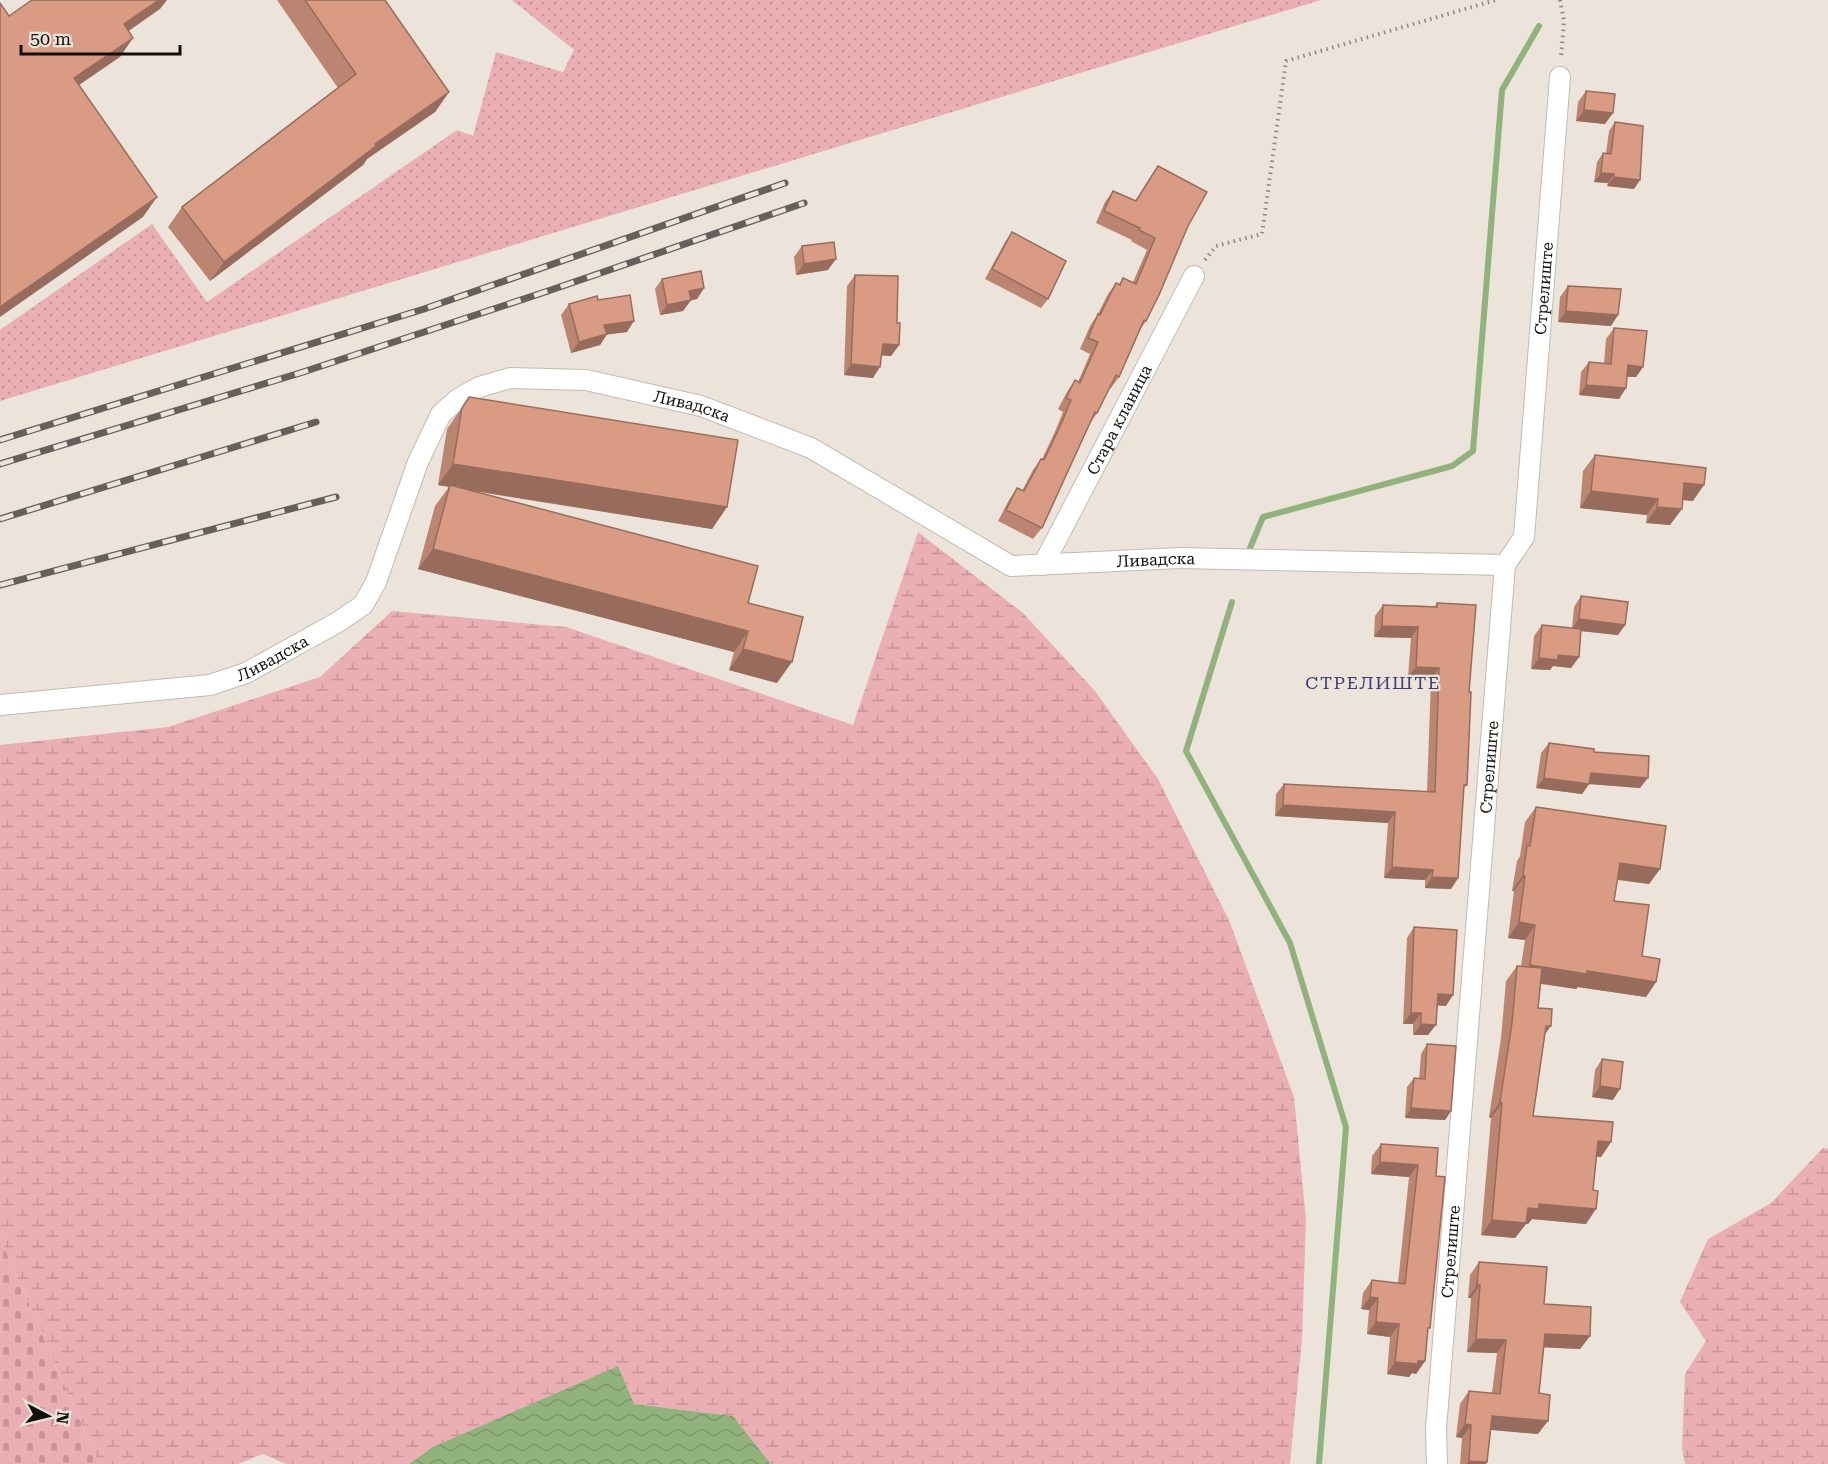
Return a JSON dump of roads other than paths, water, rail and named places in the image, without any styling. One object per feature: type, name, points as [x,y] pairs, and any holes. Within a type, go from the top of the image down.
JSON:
[{"type":"street","name":"Стрелиште","points":[[1437,1464],[1438,1406],[1505,565],[1524,537],[1560,77]]},
{"type":"street","name":"Стара кланица","points":[[1043,565],[1194,276]]},
{"type":"street","name":"Ливадска","points":[[0,705],[210,685],[246,673],[338,622],[363,605],[376,582],[418,462],[441,414],[458,399],[479,387],[510,378],[586,380],[701,406],[811,448],[1011,566],[1180,558],[1505,565]]},
{"type":"water","points":[[618,1366],[634,1404],[733,1416],[771,1464],[409,1464],[433,1447]]},
{"type":"waterway","points":[[1250,548],[1263,517],[1452,466],[1473,451],[1502,90],[1539,26]]},
{"type":"waterway","points":[[1232,602],[1186,751],[1290,943],[1346,1127],[1319,1464]]},
{"type":"railway","points":[[0,440],[424,309],[785,183]]},
{"type":"railway","points":[[0,464],[300,373],[804,203]]},
{"type":"railway","points":[[0,519],[316,422]]},
{"type":"railway","points":[[0,585],[336,497]]},
{"type":"district","name":"СТРЕЛИШТЕ","points":[[1373,683]]}]
